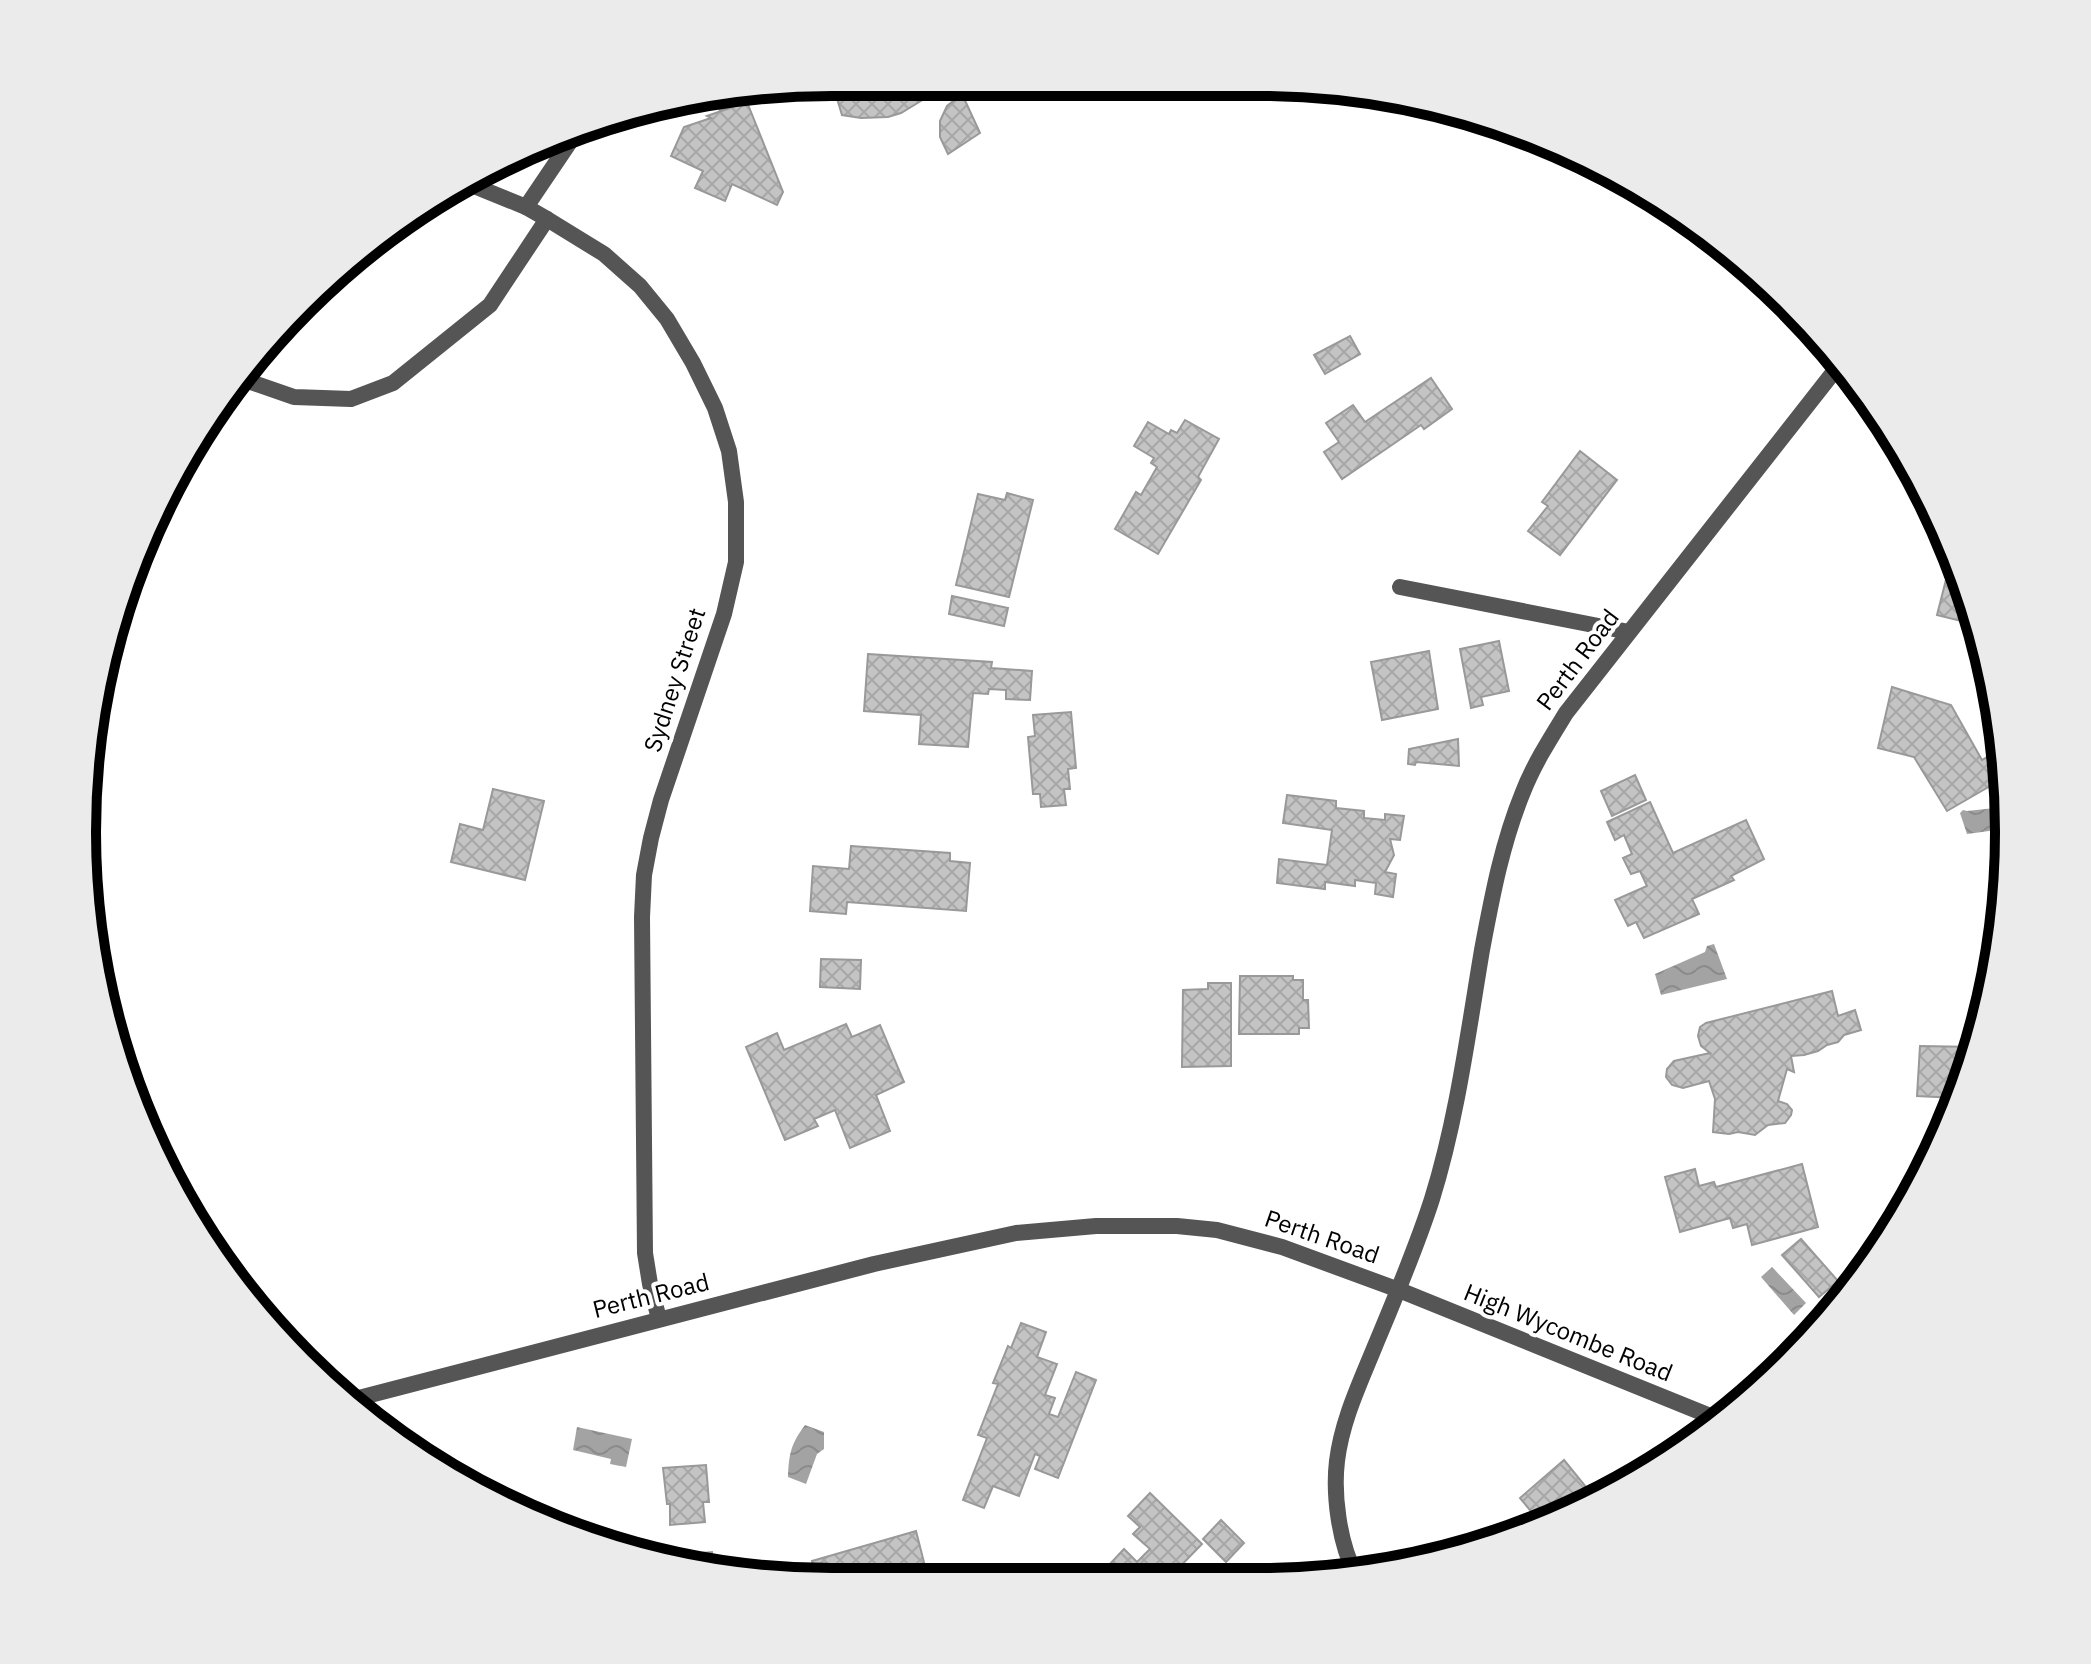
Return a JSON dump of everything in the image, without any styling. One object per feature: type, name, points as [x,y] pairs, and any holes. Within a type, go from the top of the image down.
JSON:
[{"type":"street","points":[[526,207],[568,145]]},
{"type":"street","name":"Sydney Street","points":[[478,187],[547,219],[604,254],[640,286],[667,319],[693,363],[715,408],[729,451],[736,502],[736,562],[724,614],[661,800],[644,875],[645,1253],[659,1319]]},
{"type":"street","points":[[250,382],[294,397],[351,399],[393,383],[490,305],[547,219]]},
{"type":"street","name":"Perth Road","points":[[362,1397],[874,1264],[1016,1233],[1096,1226],[1177,1226],[1217,1230],[1282,1247],[1399,1290],[1445,1155],[1491,904],[1506,839],[1523,793],[1566,713],[1833,372]]},
{"type":"street","points":[[1400,587],[1629,632]]},
{"type":"street","points":[[1351,1562],[1341,1533],[1337,1461],[1343,1428],[1352,1403],[1399,1290]]},
{"type":"street","name":"High Wycombe Road","points":[[1399,1290],[1708,1415]]},
{"type":"water","points":[[1994,808],[1995,829],[1967,834],[1960,813]]},
{"type":"water","points":[[1714,944],[1727,979],[1661,995],[1655,974],[1705,952],[1707,946]]},
{"type":"water","points":[[1772,1267],[1806,1303],[1794,1315],[1761,1277]]},
{"type":"water","points":[[805,1425],[824,1432],[824,1449],[817,1454],[806,1484],[788,1477],[792,1449]]},
{"type":"water","points":[[577,1427],[632,1439],[626,1467],[610,1464],[611,1459],[573,1450]]},
{"type":"building","points":[[836,96],[929,96],[888,117],[842,115]]},
{"type":"building","points":[[963,96],[980,133],[948,154],[940,137],[940,121],[947,106]]},
{"type":"building","points":[[748,101],[720,111],[718,105]]},
{"type":"building","points":[[747,102],[783,192],[777,205],[732,184],[725,201],[695,188],[703,171],[671,156],[684,127]]},
{"type":"building","points":[[1350,336],[1360,354],[1325,374],[1314,355]]},
{"type":"building","points":[[1431,378],[1452,409],[1424,429],[1421,425],[1342,479],[1324,452],[1339,442],[1326,423],[1353,405],[1365,422]]},
{"type":"building","points":[[1185,420],[1219,439],[1198,477],[1201,480],[1158,554],[1115,529],[1136,492],[1141,495],[1157,467],[1151,463],[1154,458],[1134,446],[1148,422],[1169,434],[1171,430],[1177,433]]},
{"type":"building","points":[[1580,451],[1617,480],[1560,555],[1528,531],[1548,506],[1542,502]]},
{"type":"building","points":[[1007,493],[1033,500],[1009,597],[956,585],[978,494],[1005,500]]},
{"type":"building","points":[[1948,573],[1964,622],[1937,615]]},
{"type":"building","points":[[952,596],[1008,608],[1004,626],[949,614]]},
{"type":"building","points":[[1499,641],[1509,691],[1481,697],[1483,705],[1471,708],[1460,649]]},
{"type":"building","points":[[1429,651],[1438,709],[1382,720],[1371,662]]},
{"type":"building","points":[[868,654],[992,662],[991,668],[1032,671],[1030,700],[1006,699],[1006,690],[989,689],[988,694],[973,693],[968,747],[919,744],[921,715],[864,711]]},
{"type":"building","points":[[1892,687],[1951,705],[1982,760],[1991,755],[1993,784],[1947,811],[1914,757],[1878,748]]},
{"type":"building","points":[[1071,712],[1076,768],[1068,769],[1070,789],[1064,789],[1066,805],[1041,807],[1040,794],[1033,794],[1028,737],[1035,736],[1033,715]]},
{"type":"building","points":[[1458,739],[1459,766],[1408,764],[1409,749]]},
{"type":"building","points":[[1635,775],[1646,800],[1612,816],[1601,791]]},
{"type":"building","points":[[493,789],[544,801],[525,880],[451,862],[460,824],[483,830]]},
{"type":"building","points":[[1287,795],[1336,801],[1336,808],[1364,811],[1364,818],[1385,820],[1385,814],[1404,816],[1400,840],[1390,839],[1394,855],[1385,872],[1396,874],[1393,897],[1375,894],[1376,883],[1355,880],[1355,886],[1325,882],[1325,889],[1277,883],[1279,859],[1327,865],[1332,830],[1283,823]]},
{"type":"building","points":[[1650,802],[1673,853],[1746,820],[1764,859],[1731,876],[1734,880],[1692,899],[1699,914],[1644,938],[1636,922],[1628,926],[1615,900],[1647,886],[1640,871],[1631,874],[1623,858],[1632,854],[1624,835],[1615,840],[1607,822]]},
{"type":"building","points":[[851,846],[950,853],[950,861],[970,863],[966,911],[847,902],[846,914],[810,911],[813,866],[849,869]]},
{"type":"building","points":[[821,959],[861,960],[860,989],[820,987]]},
{"type":"building","points":[[1240,976],[1293,976],[1293,980],[1303,980],[1303,1000],[1308,1000],[1309,1028],[1299,1028],[1299,1034],[1239,1034]]},
{"type":"building","points":[[1208,983],[1231,983],[1231,1066],[1182,1067],[1183,990],[1208,989]]},
{"type":"building","points":[[1832,991],[1838,1016],[1855,1010],[1861,1030],[1844,1035],[1838,1042],[1818,1051],[1791,1056],[1794,1072],[1787,1069],[1778,1101],[1792,1110],[1785,1123],[1768,1125],[1755,1135],[1713,1132],[1715,1099],[1709,1081],[1683,1088],[1672,1085],[1666,1077],[1667,1069],[1674,1061],[1710,1053],[1701,1046],[1698,1036],[1700,1027],[1706,1023]]},
{"type":"building","points":[[846,1024],[852,1037],[880,1025],[904,1082],[876,1095],[890,1131],[850,1148],[835,1110],[814,1119],[818,1126],[785,1140],[746,1047],[777,1033],[784,1050]]},
{"type":"building","points":[[1920,1046],[1963,1047],[1945,1097],[1917,1096]]},
{"type":"building","points":[[1802,1164],[1818,1227],[1752,1245],[1747,1224],[1733,1228],[1730,1218],[1680,1232],[1665,1177],[1695,1169],[1699,1186],[1714,1182],[1716,1187]]},
{"type":"building","points":[[1801,1239],[1838,1281],[1819,1297],[1782,1255]]},
{"type":"building","points":[[1021,1323],[1046,1332],[1037,1357],[1057,1364],[1045,1395],[1055,1398],[1049,1414],[1058,1417],[1076,1372],[1096,1380],[1058,1478],[1035,1469],[1040,1456],[1035,1454],[1019,1496],[993,1486],[984,1508],[963,1500],[987,1438],[978,1435],[998,1384],[993,1383]]},
{"type":"building","points":[[1564,1460],[1589,1490],[1534,1515],[1520,1498]]},
{"type":"building","points":[[706,1465],[709,1502],[703,1502],[705,1522],[670,1525],[670,1504],[667,1504],[663,1468]]},
{"type":"building","points":[[1150,1493],[1202,1544],[1179,1568],[1106,1568],[1124,1549],[1137,1562],[1150,1549],[1133,1534],[1140,1527],[1128,1516]]},
{"type":"building","points":[[1221,1520],[1244,1543],[1226,1562],[1203,1539]]},
{"type":"building","points":[[916,1531],[925,1568],[814,1567],[812,1561]]},
{"type":"building","points":[[712,1552],[712,1558],[688,1554]]}]
